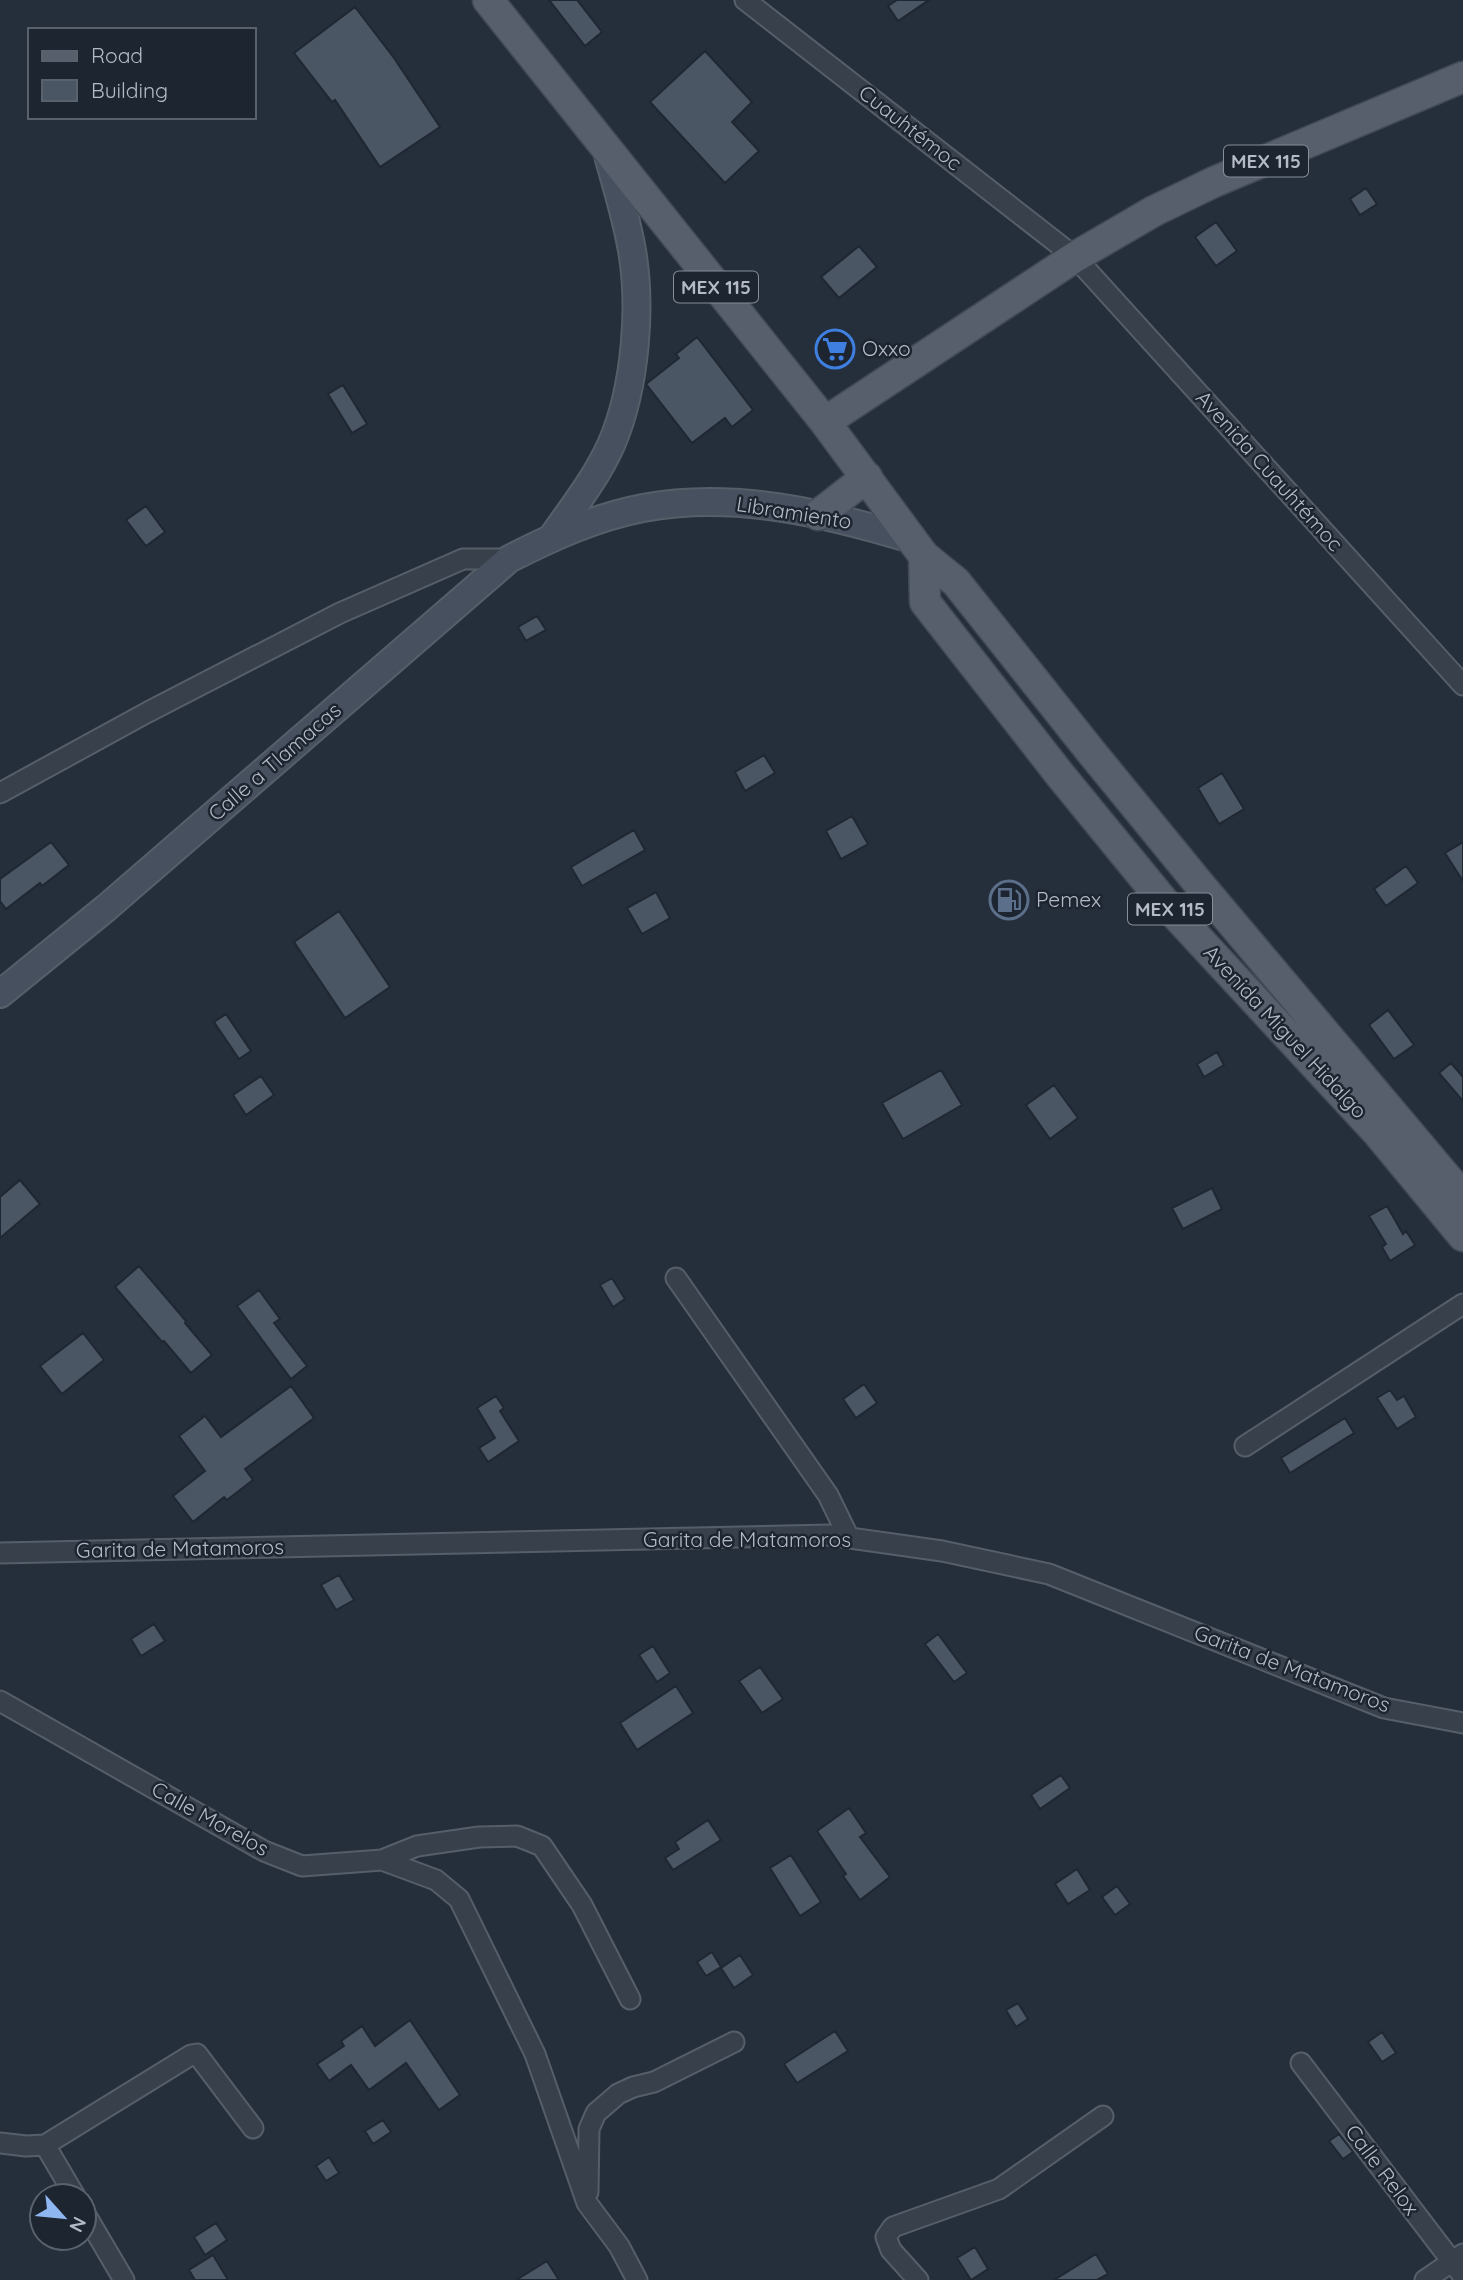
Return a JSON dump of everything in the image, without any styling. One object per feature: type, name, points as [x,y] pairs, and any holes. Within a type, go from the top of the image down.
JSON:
[{"type":"main road","name":"MEX 115","points":[[488,0],[825,422],[918,548]]},
{"type":"main road","name":"MEX 115","points":[[825,422],[1075,257],[1154,211],[1214,182],[1463,77]]},
{"type":"main road","name":"MEX 115","points":[[553,536],[594,478],[612,443],[624,404],[631,366],[636,320],[632,254],[607,152]]},
{"type":"main road","points":[[818,515],[867,477]]},
{"type":"main road","name":"Libramiento","points":[[553,536],[643,508],[680,503],[728,502],[774,506],[818,515],[918,548]]},
{"type":"main road","name":"Calle a Tlamacas","points":[[0,994],[106,908],[509,559],[553,536]]},
{"type":"main road","name":"Avenida Miguel Hidalgo","points":[[918,548],[925,602],[1164,902],[1386,1124],[1463,1197]]},
{"type":"main road","name":"Avenida Miguel Hidalgo","points":[[1386,1124],[1463,1236]]},
{"type":"street","name":"Cuauhtémoc","points":[[745,0],[1075,257]]},
{"type":"street","name":"Avenida Cuauhtémoc","points":[[1075,257],[1463,685]]},
{"type":"street","points":[[0,793],[340,612],[463,559],[509,559]]},
{"type":"street","points":[[676,1278],[828,1495],[849,1538]]},
{"type":"street","points":[[1245,1446],[1463,1304]]},
{"type":"street","name":"Garita de Matamoros","points":[[0,1553],[816,1535],[849,1538],[943,1551],[1049,1574],[1384,1708],[1463,1723]]},
{"type":"street","name":"Calle Morelos","points":[[0,1701],[264,1851],[302,1866],[391,1863],[436,1880],[459,1899],[535,2054],[587,2203]]},
{"type":"street","points":[[391,1863],[417,1846],[479,1837],[517,1836],[542,1846],[582,1905],[631,1999]]},
{"type":"street","points":[[637,2280],[620,2246],[587,2203],[589,2129],[596,2113],[618,2094],[654,2082],[734,2042]]},
{"type":"street","points":[[0,2143],[45,2145],[191,2055],[197,2054],[253,2128]]},
{"type":"street","name":"Calle Relox","points":[[1301,2063],[1459,2264]]},
{"type":"street","points":[[918,2280],[891,2250],[886,2237],[893,2227],[999,2189],[1103,2116]]},
{"type":"street","points":[[45,2145],[67,2182]]},
{"type":"street","points":[[98,2236],[124,2280]]},
{"type":"street","points":[[1425,2280],[1459,2264]]},
{"type":"building","points":[[549,0],[577,0],[602,32],[585,46]]},
{"type":"building","points":[[897,0],[929,0],[898,21],[888,6]]},
{"type":"building","points":[[355,7],[394,58],[440,127],[380,167],[335,100],[332,102],[294,53]]},
{"type":"building","points":[[705,51],[752,102],[732,122],[759,151],[725,183],[650,102]]},
{"type":"building","points":[[1366,188],[1377,204],[1360,215],[1350,199]]},
{"type":"building","points":[[1216,222],[1237,251],[1216,266],[1195,237]]},
{"type":"building","points":[[859,246],[877,267],[839,298],[821,277]]},
{"type":"building","points":[[697,337],[753,410],[732,427],[725,418],[692,443],[646,384],[679,358],[676,354]]},
{"type":"building","points":[[343,385],[367,424],[352,433],[328,394]]},
{"type":"building","points":[[146,506],[165,532],[146,546],[126,520]]},
{"type":"building","points":[[537,616],[546,630],[526,641],[518,627]]},
{"type":"building","points":[[764,755],[775,773],[745,791],[735,772]]},
{"type":"building","points":[[1222,773],[1244,809],[1219,824],[1198,788]]},
{"type":"building","points":[[852,816],[868,844],[841,859],[826,831]]},
{"type":"building","points":[[634,830],[645,850],[582,886],[571,867]]},
{"type":"building","points":[[51,842],[69,865],[6,909],[0,901],[0,879]]},
{"type":"building","points":[[1463,842],[1463,881],[1445,853]]},
{"type":"building","points":[[1406,866],[1418,883],[1386,906],[1374,889]]},
{"type":"building","points":[[656,892],[670,918],[642,934],[627,908]]},
{"type":"building","points":[[339,911],[390,987],[345,1018],[294,942]]},
{"type":"building","points":[[1388,1010],[1414,1045],[1394,1059],[1369,1025]]},
{"type":"building","points":[[226,1014],[251,1051],[239,1059],[214,1022]]},
{"type":"building","points":[[1217,1052],[1224,1065],[1204,1077],[1197,1064]]},
{"type":"building","points":[[1451,1063],[1463,1077],[1463,1101],[1439,1073]]},
{"type":"building","points":[[941,1070],[962,1105],[903,1139],[882,1103]]},
{"type":"building","points":[[261,1076],[274,1095],[246,1115],[233,1095]]},
{"type":"building","points":[[1054,1085],[1078,1118],[1050,1139],[1026,1105]]},
{"type":"building","points":[[20,1180],[40,1204],[0,1238],[0,1197]]},
{"type":"building","points":[[1212,1188],[1222,1209],[1183,1229],[1172,1208]]},
{"type":"building","points":[[1387,1206],[1403,1234],[1406,1231],[1415,1245],[1390,1261],[1382,1247],[1386,1244],[1369,1216]]},
{"type":"building","points":[[139,1266],[212,1355],[191,1373],[115,1287]]},
{"type":"building","points":[[612,1278],[625,1299],[613,1307],[600,1285]]},
{"type":"building","points":[[259,1290],[280,1319],[274,1323],[307,1366],[291,1379],[237,1306]]},
{"type":"building","points":[[83,1333],[104,1360],[62,1394],[40,1366]]},
{"type":"building","points":[[864,1384],[877,1403],[856,1418],[843,1399]]},
{"type":"building","points":[[291,1386],[314,1418],[245,1469],[253,1480],[227,1500],[224,1497],[193,1522],[173,1496],[205,1471],[179,1436],[205,1416],[221,1437]]},
{"type":"building","points":[[1390,1390],[1397,1400],[1404,1396],[1416,1417],[1397,1429],[1377,1398]]},
{"type":"building","points":[[496,1396],[504,1408],[500,1411],[519,1441],[488,1462],[479,1448],[495,1438],[477,1408]]},
{"type":"building","points":[[1345,1418],[1354,1433],[1290,1473],[1281,1458]]},
{"type":"building","points":[[339,1575],[354,1600],[336,1610],[321,1585]]},
{"type":"building","points":[[154,1624],[165,1641],[141,1656],[131,1639]]},
{"type":"building","points":[[938,1634],[967,1673],[954,1682],[925,1644]]},
{"type":"building","points":[[653,1646],[670,1673],[657,1682],[639,1655]]},
{"type":"building","points":[[760,1667],[783,1699],[762,1713],[739,1681]]},
{"type":"building","points":[[676,1686],[693,1713],[637,1750],[620,1723]]},
{"type":"building","points":[[1061,1775],[1070,1788],[1040,1809],[1031,1795]]},
{"type":"building","points":[[849,1808],[866,1833],[860,1837],[890,1877],[860,1900],[817,1831]]},
{"type":"building","points":[[708,1820],[721,1840],[673,1870],[665,1858],[679,1849],[675,1842]]},
{"type":"building","points":[[791,1855],[821,1902],[800,1916],[770,1868]]},
{"type":"building","points":[[1077,1869],[1090,1890],[1068,1904],[1055,1884]]},
{"type":"building","points":[[1117,1886],[1130,1904],[1115,1915],[1102,1897]]},
{"type":"building","points":[[712,1952],[721,1967],[706,1976],[697,1962]]},
{"type":"building","points":[[740,1955],[753,1975],[734,1988],[721,1968]]},
{"type":"building","points":[[1018,2003],[1028,2019],[1016,2027],[1006,2010]]},
{"type":"building","points":[[410,2020],[460,2095],[439,2110],[406,2063],[369,2090],[351,2065],[329,2081],[317,2064],[344,2046],[341,2041],[362,2026],[375,2046]]},
{"type":"building","points":[[835,2031],[848,2051],[797,2083],[784,2064]]},
{"type":"building","points":[[1382,2032],[1396,2053],[1382,2062],[1368,2042]]},
{"type":"building","points":[[383,2120],[391,2132],[373,2144],[365,2131]]},
{"type":"building","points":[[1339,2134],[1353,2152],[1343,2159],[1329,2141]]},
{"type":"building","points":[[329,2157],[339,2173],[326,2181],[316,2166]]},
{"type":"building","points":[[216,2223],[227,2240],[205,2255],[194,2237]]},
{"type":"building","points":[[975,2247],[988,2269],[971,2280],[957,2258]]},
{"type":"building","points":[[1096,2254],[1108,2274],[1097,2280],[1054,2280]]},
{"type":"building","points":[[213,2255],[228,2280],[195,2280],[189,2270]]},
{"type":"building","points":[[547,2261],[559,2280],[516,2280]]},
{"type":"place","name":"Oxxo","points":[[835,349]]},
{"type":"place","name":"Pemex","points":[[1009,900]]}]
